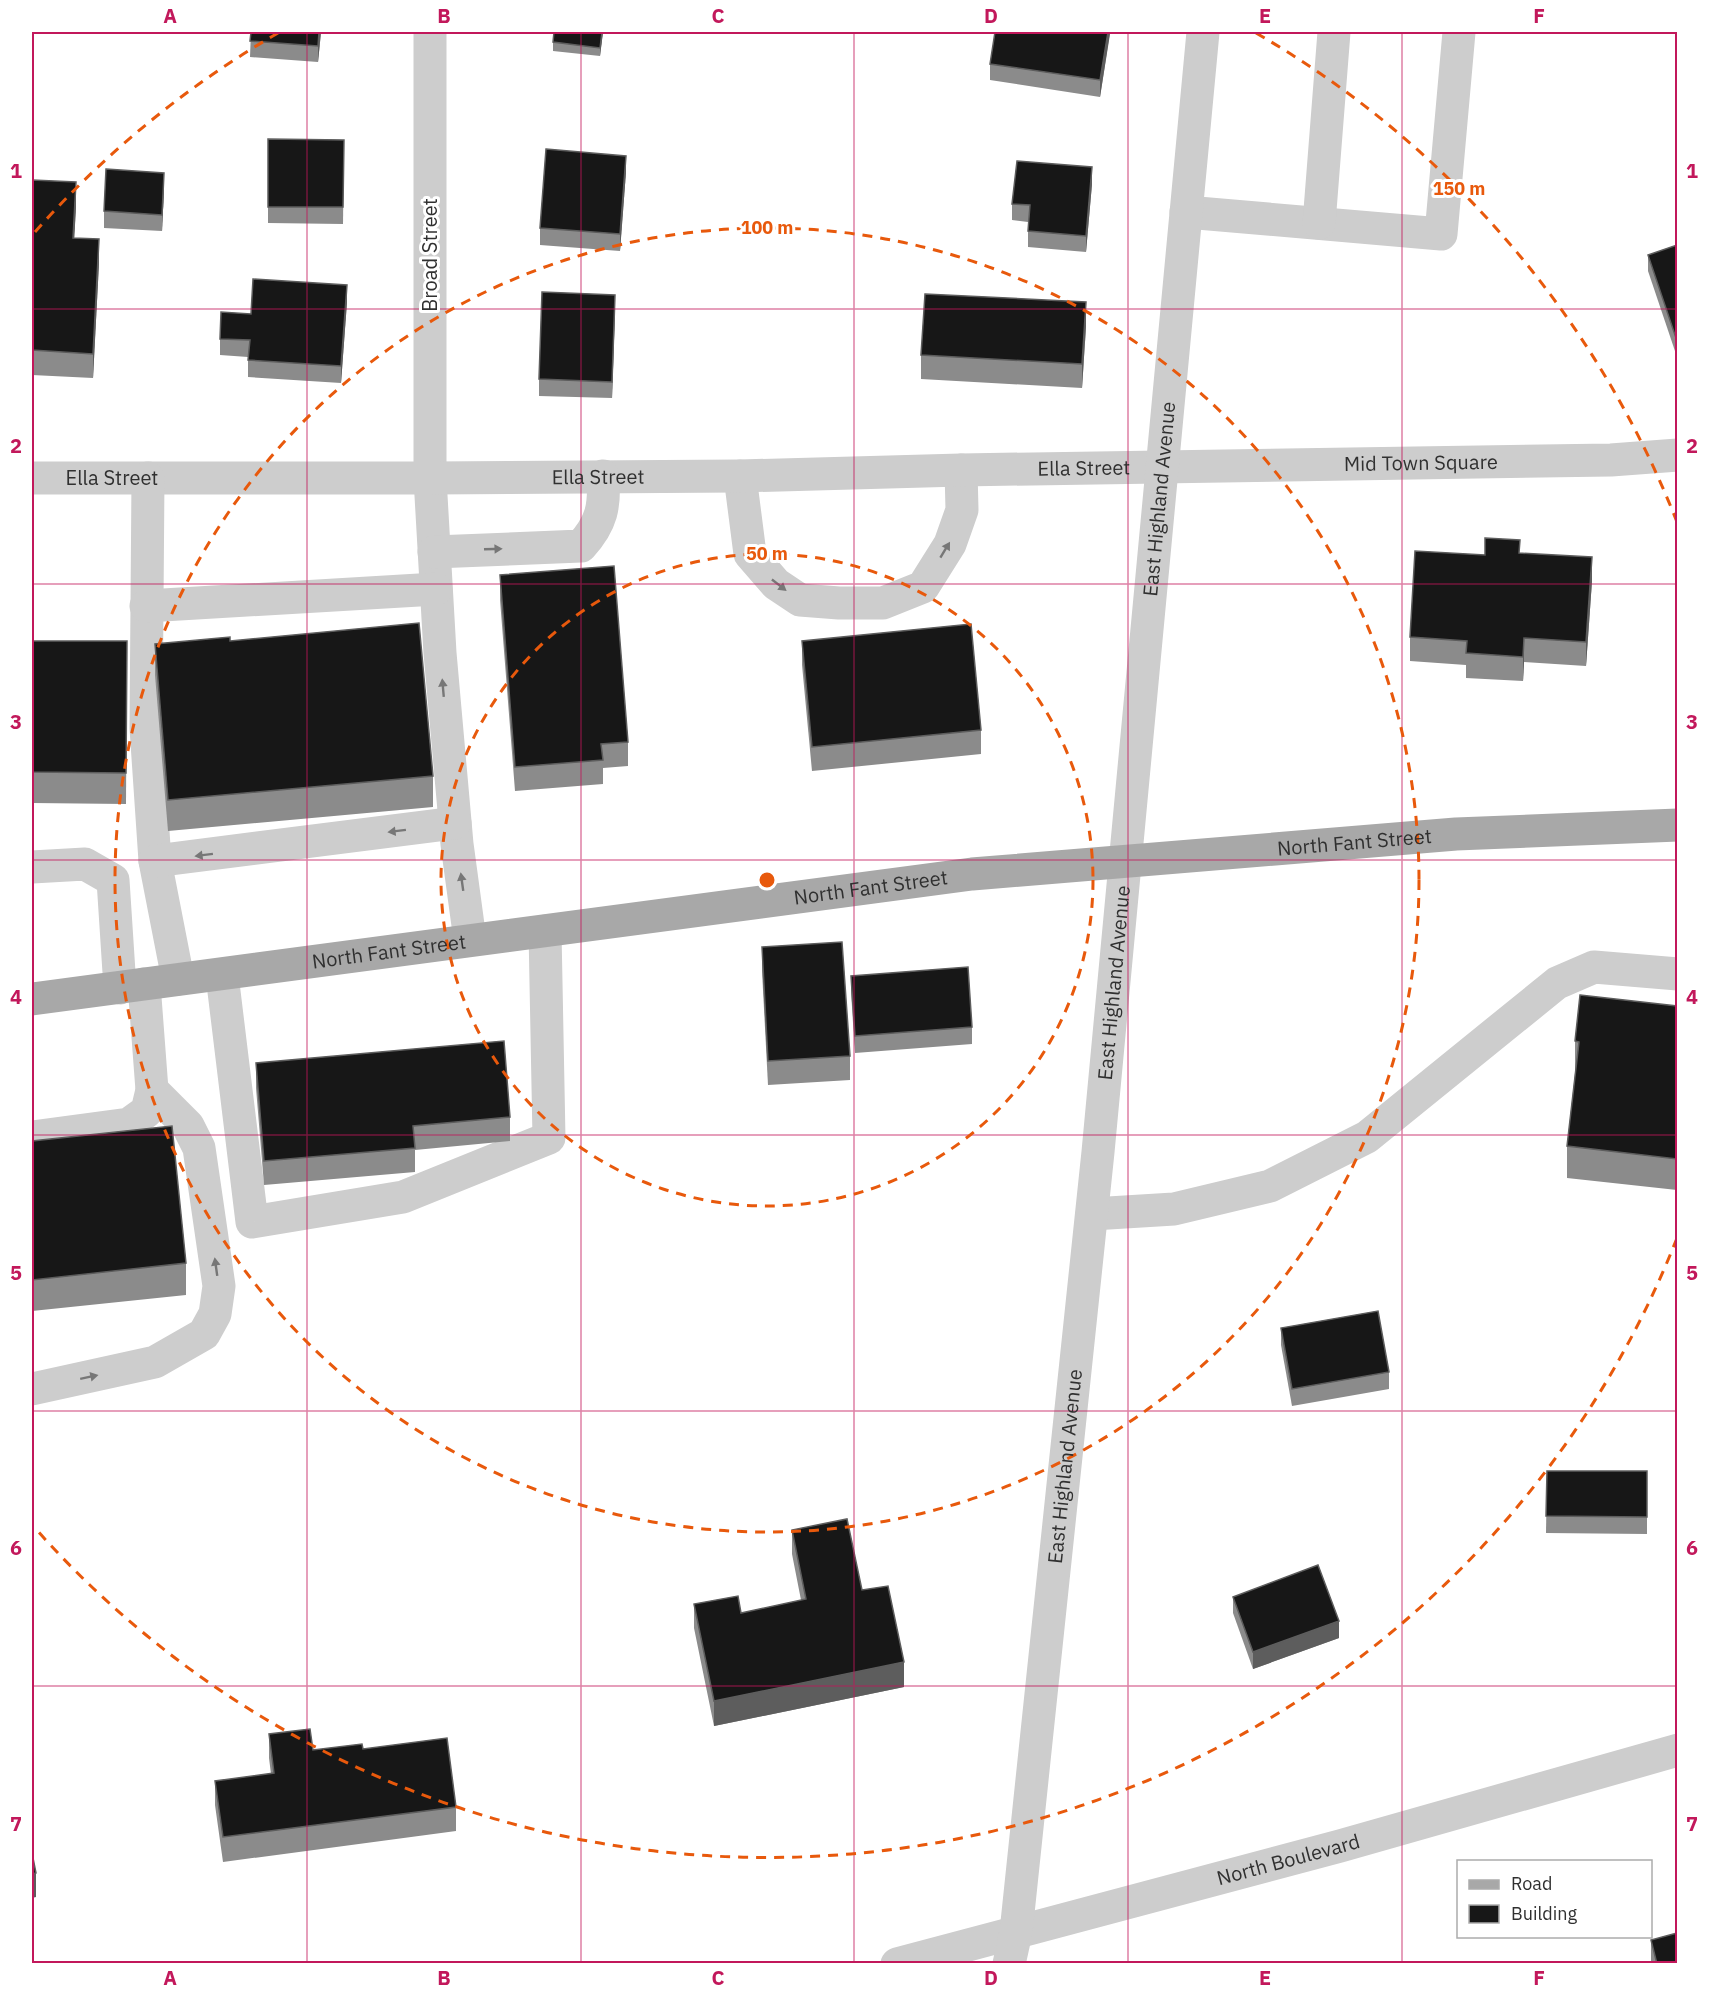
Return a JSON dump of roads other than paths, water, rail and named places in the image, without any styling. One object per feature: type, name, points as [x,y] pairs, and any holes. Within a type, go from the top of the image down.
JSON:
[{"type":"main road","name":"North Fant Street","points":[[32,999],[972,874],[1456,834],[1677,825]]},
{"type":"street","name":"Broad Street","points":[[430,32],[430,478],[436,589],[455,823],[470,940]]},
{"type":"street","name":"East Highland Avenue","points":[[1009,1964],[1016,1932],[1092,1214],[1203,32]]},
{"type":"street","points":[[1319,223],[1334,32]]},
{"type":"street","points":[[1186,212],[1441,234],[1459,32]]},
{"type":"street","name":"Mid Town Square","points":[[1162,466],[1611,460],[1677,455]]},
{"type":"street","name":"Ella Street","points":[[32,478],[740,476],[1162,466]]},
{"type":"street","points":[[740,476],[750,554],[776,584],[800,600],[883,603],[923,587],[950,544],[962,510],[961,470]]},
{"type":"street","points":[[434,552],[581,546],[593,533],[601,516],[605,496],[603,476]]},
{"type":"street","points":[[148,478],[146,728],[155,861],[178,979]]},
{"type":"street","points":[[146,606],[436,589]]},
{"type":"street","points":[[155,861],[455,823]]},
{"type":"street","points":[[32,867],[85,864],[113,880],[152,1090],[147,1111],[129,1124],[32,1137]]},
{"type":"street","points":[[222,975],[252,1222],[403,1197],[549,1138],[545,931]]},
{"type":"street","points":[[1092,1214],[1174,1209],[1270,1186],[1367,1137],[1557,983],[1594,967],[1677,974]]},
{"type":"street","points":[[32,1389],[155,1362],[204,1334],[215,1314],[219,1286],[199,1148],[188,1125],[152,1090]]},
{"type":"street","name":"North Boulevard","points":[[897,1964],[1340,1846],[1677,1750]]}]
